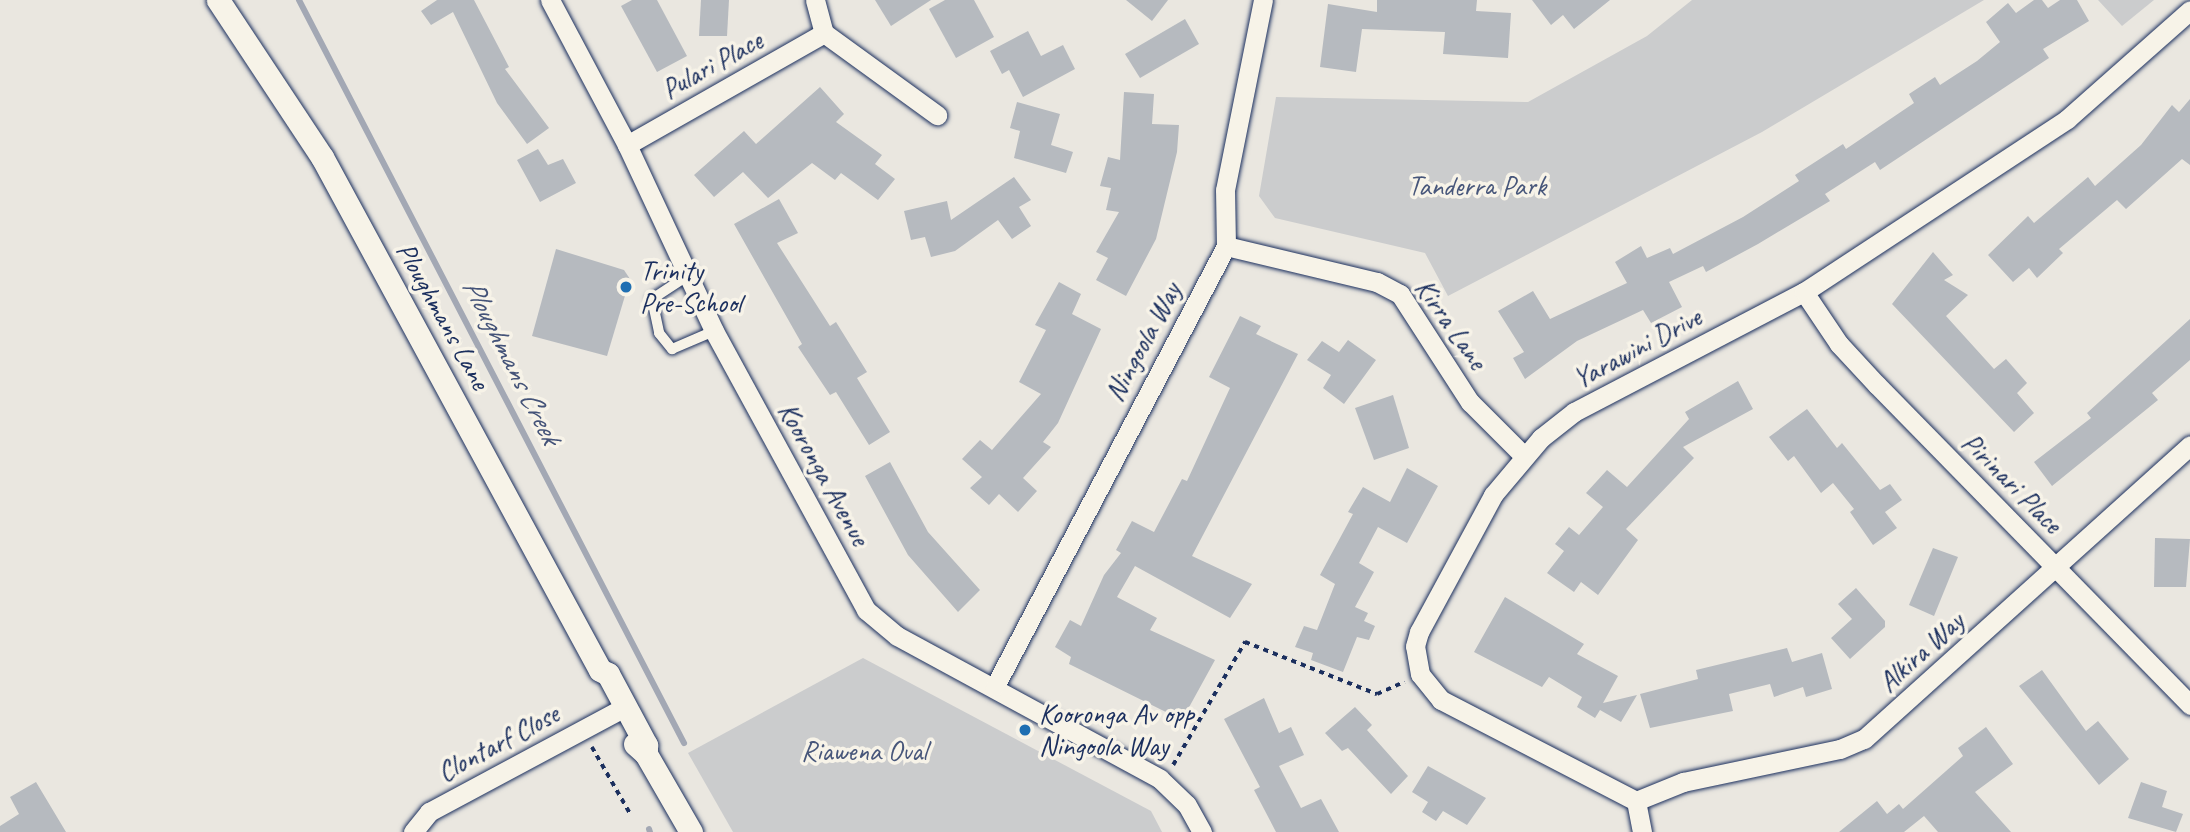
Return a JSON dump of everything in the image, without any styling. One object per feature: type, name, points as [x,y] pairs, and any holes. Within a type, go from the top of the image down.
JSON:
[{"type":"street","name":"Ploughmans Lane","points":[[218,0],[322,157],[600,670],[599,679],[638,750],[646,754]]},
{"type":"street","name":"Kooronga Avenue","points":[[550,0],[627,145],[714,331],[866,610],[897,636],[995,686],[1163,782],[1187,805],[1202,832]]},
{"type":"street","points":[[816,0],[824,33],[937,115]]},
{"type":"street","name":"Ningoola Way","points":[[995,686],[1226,246],[1225,190],[1263,0]]},
{"type":"street","name":"Yarawini Drive","points":[[1420,674],[1415,646],[1419,632],[1493,495],[1524,456],[1588,404],[1804,292],[2067,118],[2190,10]]},
{"type":"street","name":"Pulari Place","points":[[627,145],[824,33]]},
{"type":"street","name":"Kirra Lane","points":[[1226,246],[1377,282],[1400,294],[1471,402],[1524,456]]},
{"type":"street","name":"Pirinari Place","points":[[1804,292],[1839,345],[2190,705]]},
{"type":"street","name":"Alkira Way","points":[[1636,801],[1683,782],[1840,749],[1864,739],[2190,445]]},
{"type":"street","name":"Ploughmans Lane","points":[[600,670],[608,674],[646,745],[646,754],[691,832]]},
{"type":"street","points":[[1420,674],[1441,700],[1636,801],[1642,832]]},
{"type":"street","name":"Clontarf Close","points":[[413,832],[429,812],[617,711]]},
{"type":"lane","points":[[687,276],[652,299],[659,333],[672,349],[714,331]]},
{"type":"path","points":[[1163,782],[1245,642],[1377,694],[1420,674]]},
{"type":"path","points":[[582,730],[631,814]]},
{"type":"green space","name":"Tanderra Park","points":[[1692,0],[1984,0],[1762,132],[1448,296],[1425,253],[1275,218],[1259,196],[1276,97],[1528,102],[1647,36]]},
{"type":"green space","points":[[2098,0],[2154,0],[2122,26]]},
{"type":"green space","name":"Riawena Oval","points":[[863,658],[1151,811],[1162,832],[733,832],[688,753]]},
{"type":"building","points":[[437,0],[474,0],[509,67],[505,69],[549,128],[527,144],[497,103],[453,12],[431,25],[421,11]]},
{"type":"building","points":[[632,0],[657,0],[687,56],[657,72],[621,6]]},
{"type":"building","points":[[701,0],[729,0],[727,36],[699,36]]},
{"type":"building","points":[[875,0],[931,0],[891,26]]},
{"type":"building","points":[[945,0],[974,0],[994,37],[956,58],[929,9]]},
{"type":"building","points":[[1126,0],[1168,0],[1152,21]]},
{"type":"building","points":[[1377,0],[1477,0],[1476,11],[1511,13],[1508,58],[1443,54],[1445,32],[1362,29],[1356,72],[1320,67],[1328,4],[1377,12]]},
{"type":"building","points":[[1532,0],[1610,0],[1574,29],[1563,15],[1551,25]]},
{"type":"building","points":[[2034,0],[2042,0],[2048,8],[2060,0],[2077,0],[2089,21],[2043,49],[2049,58],[1880,170],[1875,162],[1825,194],[1830,201],[1758,244],[1706,272],[1703,266],[1669,282],[1682,307],[1651,323],[1643,310],[1577,341],[1525,379],[1513,358],[1524,352],[1498,311],[1533,291],[1550,319],[1627,283],[1615,262],[1641,246],[1647,258],[1670,248],[1673,254],[1743,217],[1799,181],[1795,175],[1843,144],[1846,149],[1914,103],[1909,94],[1935,77],[1940,85],[1977,61],[2000,42],[1986,22],[2008,3],[2016,13]]},
{"type":"building","points":[[1185,19],[1199,44],[1140,78],[1125,54]]},
{"type":"building","points":[[1028,31],[1041,56],[1063,45],[1075,69],[1023,97],[1009,70],[1002,74],[990,51]]},
{"type":"building","points":[[820,87],[844,114],[836,122],[882,155],[875,164],[895,179],[878,200],[841,173],[835,180],[812,163],[768,198],[743,172],[714,197],[694,175],[744,131],[756,144]]},
{"type":"building","points":[[1124,92],[1154,94],[1152,124],[1179,125],[1177,152],[1156,239],[1126,296],[1096,280],[1108,258],[1096,252],[1119,212],[1106,210],[1111,188],[1100,186],[1108,157],[1120,160]]},
{"type":"building","points":[[2190,99],[2190,165],[2182,159],[2126,209],[2117,200],[2059,249],[2063,253],[2037,278],[2029,268],[2013,282],[1988,255],[2028,216],[2034,223],[2088,177],[2095,186],[2141,145],[2172,105],[2179,112]]},
{"type":"building","points":[[1017,102],[1060,114],[1051,145],[1073,152],[1066,173],[1014,158],[1020,131],[1010,128]]},
{"type":"building","points":[[538,149],[548,165],[563,159],[576,183],[540,202],[517,160]]},
{"type":"building","points":[[1014,177],[1031,200],[1019,207],[1031,226],[1012,239],[998,220],[955,251],[931,257],[925,237],[911,240],[904,211],[947,201],[951,220]]},
{"type":"building","points":[[779,199],[798,233],[777,243],[830,326],[836,322],[867,372],[857,378],[890,432],[869,445],[836,392],[830,395],[798,347],[802,344],[734,224]]},
{"type":"building","points":[[556,249],[624,270],[630,279],[607,356],[532,336]]},
{"type":"building","points":[[1933,252],[1953,275],[1944,280],[1968,295],[1946,316],[1994,369],[2006,359],[2027,383],[2017,393],[2034,413],[2014,432],[1892,304]]},
{"type":"building","points":[[1059,282],[1081,294],[1072,314],[1101,329],[1058,423],[1043,442],[1051,447],[1023,478],[1037,491],[1018,512],[999,494],[989,505],[970,488],[982,477],[962,459],[980,440],[992,450],[1041,394],[1019,382],[1046,330],[1035,325]]},
{"type":"building","points":[[1240,316],[1261,326],[1256,334],[1298,354],[1192,556],[1252,584],[1230,618],[1135,566],[1117,597],[1157,618],[1150,630],[1215,660],[1182,720],[1069,664],[1071,657],[1055,647],[1070,620],[1081,626],[1104,575],[1121,553],[1116,550],[1132,521],[1154,532],[1182,479],[1187,481],[1230,388],[1209,377]]},
{"type":"building","points":[[2190,319],[2190,360],[2152,393],[2158,400],[2052,486],[2034,462],[2091,418],[2087,413]]},
{"type":"building","points":[[1348,340],[1376,360],[1344,404],[1323,388],[1331,375],[1307,360],[1322,341],[1339,352]]},
{"type":"building","points":[[1738,381],[1753,409],[1683,447],[1694,458],[1626,529],[1638,540],[1598,595],[1581,582],[1574,592],[1547,573],[1564,551],[1555,544],[1569,527],[1579,535],[1603,507],[1586,493],[1607,470],[1627,487],[1689,419],[1685,412]]},
{"type":"building","points":[[1393,395],[1409,448],[1374,460],[1355,408]]},
{"type":"building","points":[[1807,409],[1837,448],[1842,443],[1880,490],[1890,484],[1902,500],[1885,512],[1897,528],[1873,545],[1850,512],[1854,509],[1833,483],[1821,493],[1794,456],[1788,461],[1769,437]]},
{"type":"building","points":[[890,462],[928,532],[980,590],[958,612],[908,555],[865,476]]},
{"type":"building","points":[[1407,468],[1438,486],[1407,543],[1378,527],[1359,563],[1374,572],[1355,607],[1368,613],[1364,621],[1375,626],[1369,640],[1357,637],[1343,672],[1311,660],[1313,653],[1295,647],[1304,626],[1317,630],[1335,584],[1320,575],[1353,514],[1348,512],[1363,487],[1390,502]]},
{"type":"building","points":[[2155,538],[2190,539],[2186,587],[2154,587]]},
{"type":"building","points":[[1933,548],[1958,557],[1934,616],[1909,605]]},
{"type":"building","points":[[1856,588],[1885,621],[1885,627],[1850,659],[1831,638],[1852,619],[1838,604]]},
{"type":"building","points":[[1505,597],[1584,644],[1577,654],[1618,676],[1603,703],[1637,695],[1621,722],[1600,710],[1595,718],[1577,707],[1582,697],[1549,677],[1542,687],[1474,652]]},
{"type":"building","points":[[1787,648],[1792,662],[1822,653],[1832,689],[1806,697],[1803,687],[1774,697],[1770,684],[1729,694],[1733,711],[1650,728],[1640,694],[1698,679],[1696,670]]},
{"type":"building","points":[[2042,670],[2086,731],[2098,721],[2129,759],[2099,785],[2019,686]]},
{"type":"building","points":[[1264,698],[1279,733],[1291,727],[1304,755],[1279,766],[1301,808],[1321,799],[1339,832],[1276,832],[1254,790],[1260,787],[1224,719]]},
{"type":"building","points":[[1355,707],[1372,725],[1367,730],[1408,776],[1391,794],[1348,748],[1342,751],[1325,733]]},
{"type":"building","points":[[1986,727],[2013,764],[1975,792],[2011,832],[1938,832],[1924,816],[1904,832],[1839,832],[1877,801],[1887,814],[1899,804],[1903,809],[1963,756],[1958,748]]},
{"type":"building","points":[[1428,766],[1486,798],[1467,825],[1443,811],[1436,821],[1422,812],[1428,802],[1412,792]]},
{"type":"building","points":[[36,782],[66,832],[0,832],[0,826],[19,814],[10,797]]},
{"type":"building","points":[[2141,782],[2167,791],[2162,807],[2183,814],[2176,832],[2128,818]]},
{"type":"waterway","name":"Ploughmans Creek","points":[[299,0],[684,743]]},
{"type":"place","name":"Trinity Pre-School","points":[[626,287]]},
{"type":"place","name":"Kooronga Av opp Ningoola Way","points":[[1025,730]]}]
